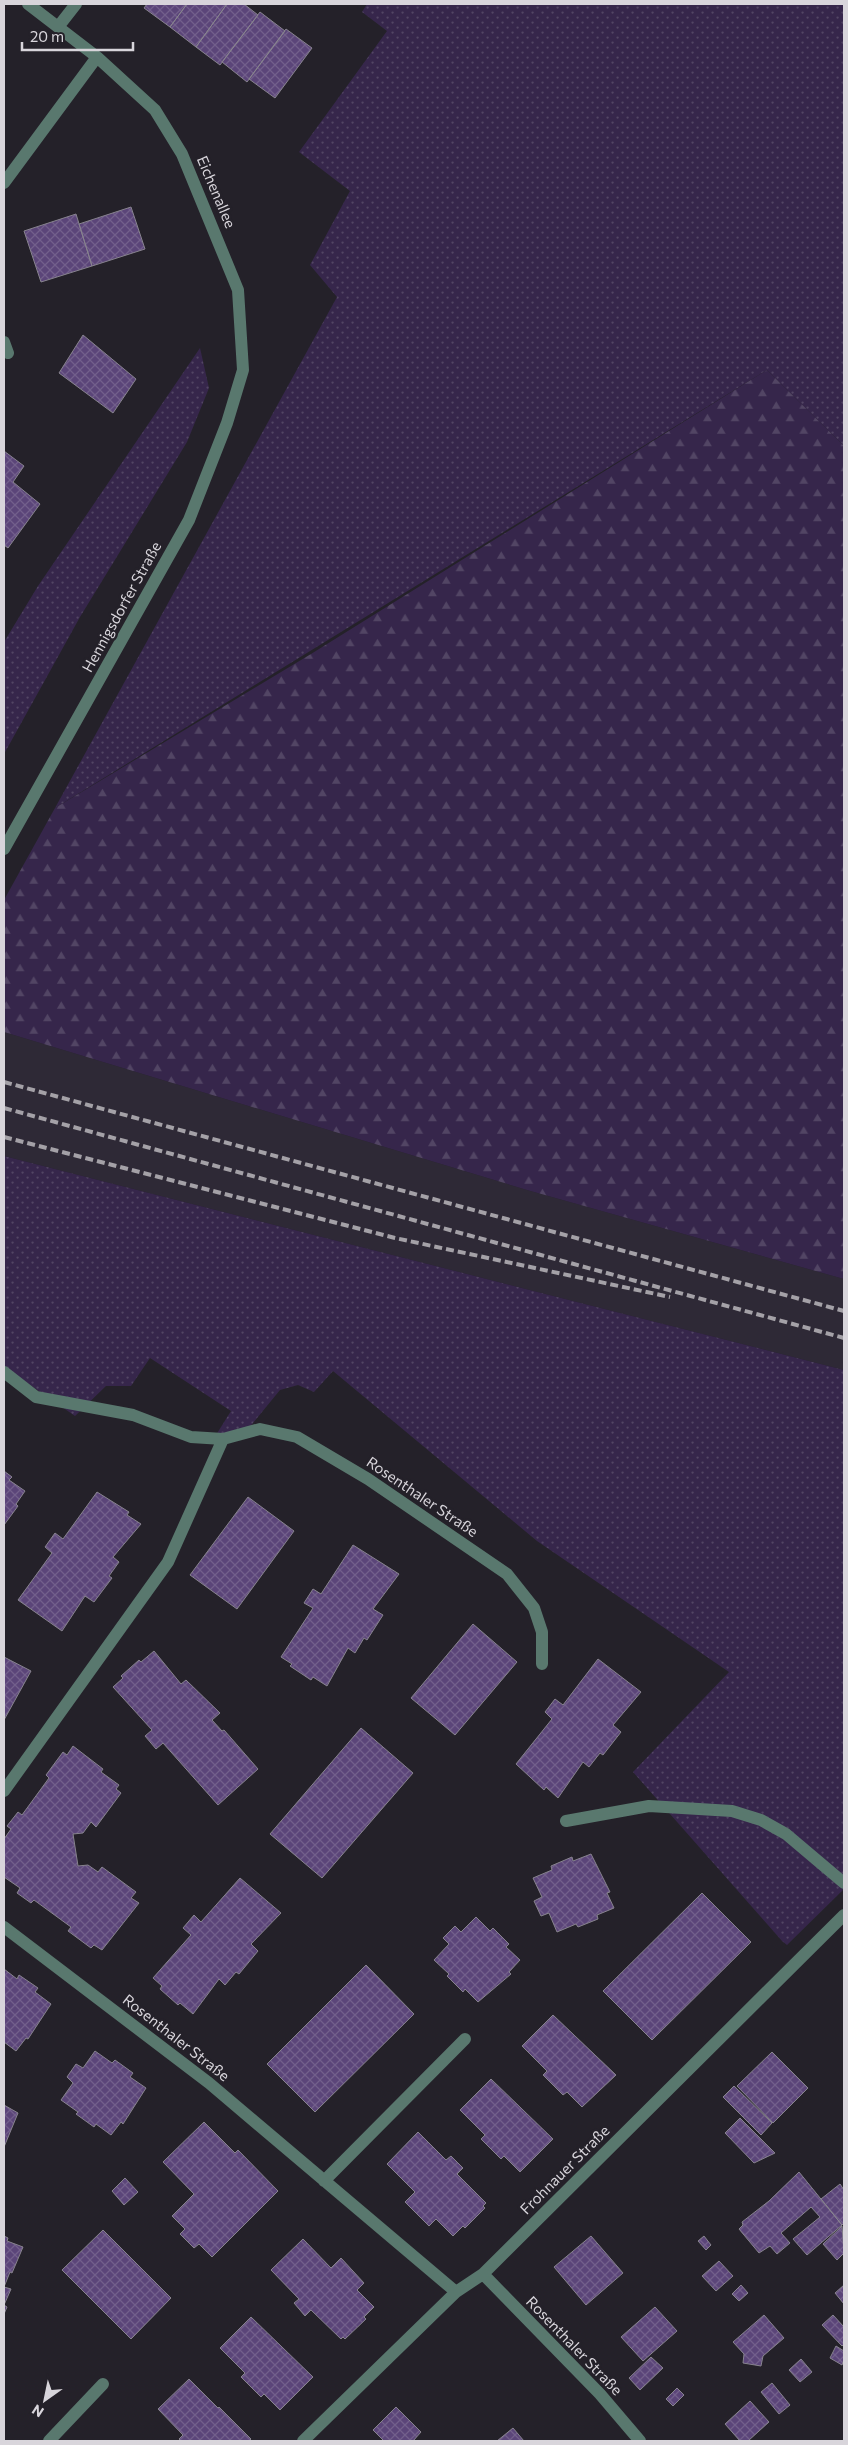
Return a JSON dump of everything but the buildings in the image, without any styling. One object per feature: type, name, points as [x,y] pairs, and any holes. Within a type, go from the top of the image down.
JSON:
[{"type":"street","name":"Eichenallee","points":[[28,4],[96,57],[156,110],[182,154],[238,290],[243,370]]},
{"type":"street","points":[[58,27],[76,4]]},
{"type":"street","points":[[4,183],[96,57]]},
{"type":"street","name":"Hennigsdorfer Straße","points":[[4,849],[190,520],[227,423],[243,370]]},
{"type":"street","name":"Rosenthaler Straße","points":[[4,1372],[36,1396],[133,1415],[191,1436],[223,1438],[260,1430],[297,1437],[368,1480],[507,1574],[534,1608],[542,1632],[542,1664]]},
{"type":"street","points":[[4,1791],[168,1562],[223,1438]]},
{"type":"street","points":[[566,1821],[649,1806],[732,1811],[762,1820],[786,1834],[844,1883]]},
{"type":"street","name":"Frohnauer Straße","points":[[303,2441],[456,2292],[483,2274],[844,1915]]},
{"type":"street","name":"Rosenthaler Straße","points":[[4,1927],[209,2083],[456,2292]]},
{"type":"street","points":[[324,2181],[465,2039]]},
{"type":"street","name":"Rosenthaler Straße","points":[[483,2274],[600,2394],[640,2441]]},
{"type":"street","points":[[49,2441],[103,2384]]},
{"type":"shaded area","points":[[4,1032],[527,1190],[844,1279],[844,1370],[4,1156]]},
{"type":"green space","points":[[367,4],[844,4],[844,446],[767,370],[55,808],[337,297],[310,265],[350,191],[299,152],[387,31],[362,12]]},
{"type":"green space","points":[[200,348],[209,388],[187,442],[80,617],[4,754],[4,642],[38,586]]},
{"type":"green space","points":[[767,370],[844,446],[844,1279],[527,1190],[4,1032],[4,900],[55,808],[311,654]]},
{"type":"green space","points":[[4,1156],[844,1370],[844,1889],[787,1945],[782,1941],[633,1772],[729,1672],[537,1541],[333,1371],[314,1392],[298,1385],[280,1390],[248,1429],[216,1435],[231,1411],[150,1358],[131,1386],[106,1386],[75,1416],[4,1367]]},
{"type":"railway","points":[[4,1082],[844,1311]]},
{"type":"railway","points":[[4,1108],[844,1338]]},
{"type":"railway","points":[[4,1137],[395,1238],[670,1297]]}]
